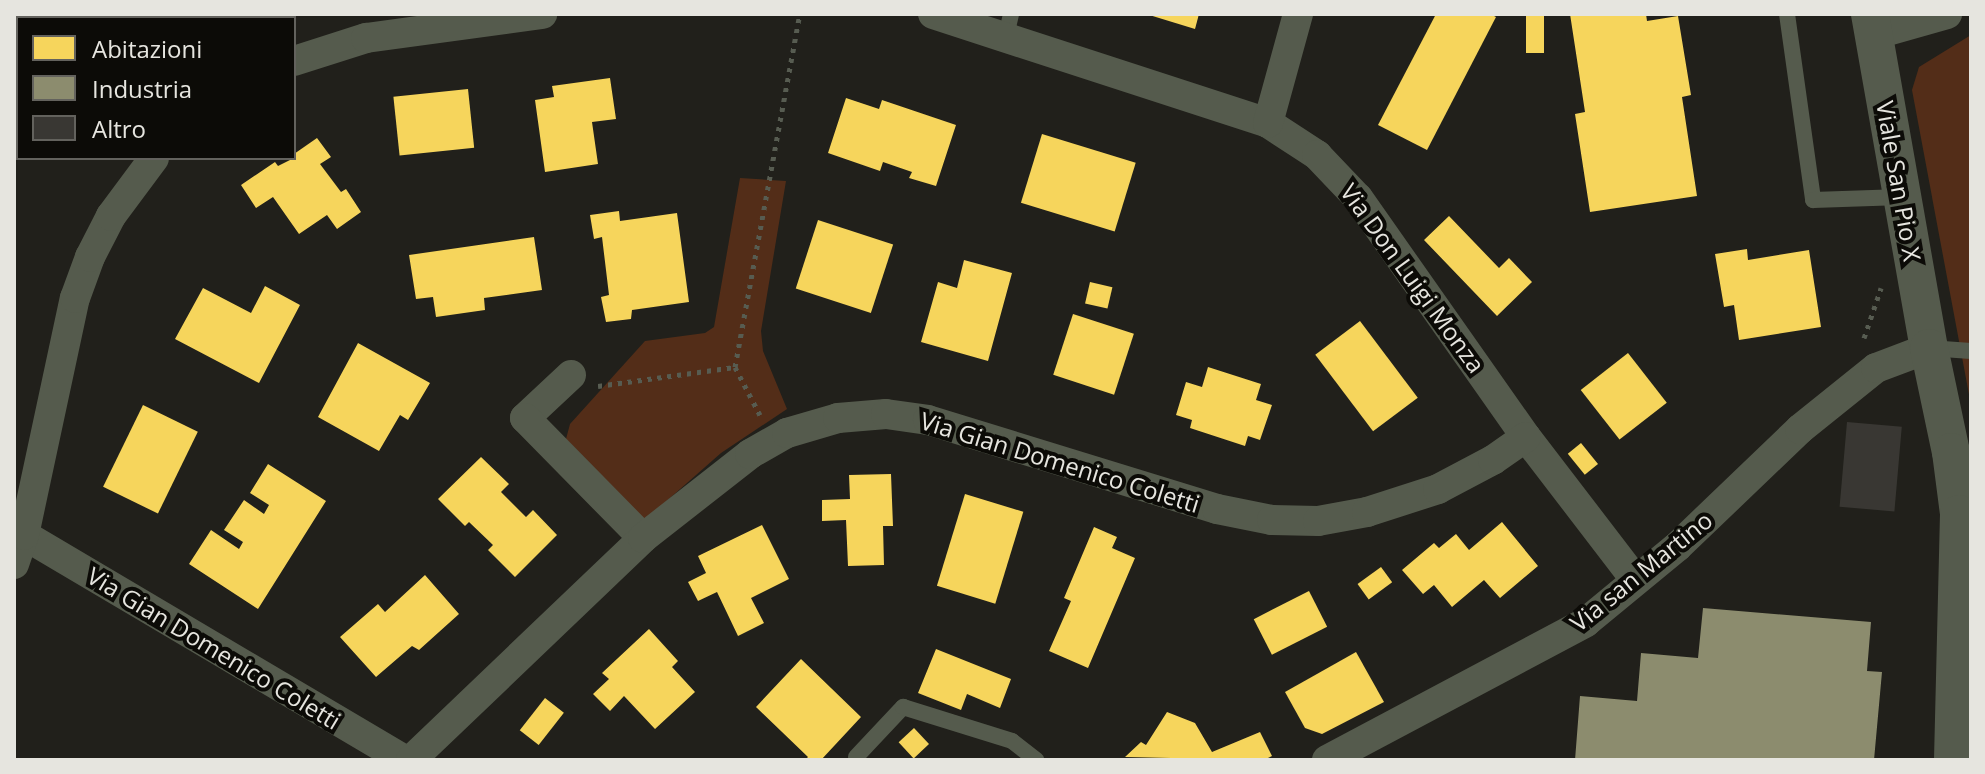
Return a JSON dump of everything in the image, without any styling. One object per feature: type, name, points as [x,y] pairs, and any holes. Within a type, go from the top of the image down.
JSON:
[{"type":"street","points":[[296,60],[366,38],[542,14]]},
{"type":"street","name":"Via Don Luigi Monza","points":[[933,14],[1009,25],[1268,123],[1337,172],[1526,437],[1635,579]]},
{"type":"street","points":[[1268,123],[1298,14]]},
{"type":"street","points":[[1872,24],[1947,14]]},
{"type":"street","name":"Viale San Pio X","points":[[1872,24],[1929,348],[1951,452],[1959,514],[1953,760]]},
{"type":"street","points":[[14,564],[24,535],[75,298],[90,257],[111,216],[153,160]]},
{"type":"street","name":"Via san Martino","points":[[1327,760],[1586,622],[1677,547],[1800,429],[1876,368],[1929,348]]},
{"type":"street","points":[[571,375],[525,418],[643,538]]},
{"type":"street","name":"Via Gian Domenico Coletti","points":[[411,760],[643,538],[750,454],[773,441],[838,418],[886,414],[928,420],[1217,509],[1272,520],[1318,521],[1367,512],[1438,489],[1493,460],[1526,437]]},
{"type":"street","name":"Via Gian Domenico Coletti","points":[[24,535],[404,760]]},
{"type":"lane","points":[[1787,14],[1813,200],[1902,197]]},
{"type":"lane","points":[[1929,348],[1971,351]]},
{"type":"lane","points":[[856,757],[903,707],[1012,741],[1036,760]]},
{"type":"path","points":[[773,441],[735,367],[800,14]]},
{"type":"path","points":[[571,375],[587,387],[735,367]]},
{"type":"shaded area","points":[[1971,35],[1971,405],[1912,90],[1919,67]]},
{"type":"shaded area","points":[[740,178],[786,181],[761,331],[763,351],[787,409],[721,453],[645,520],[566,439],[570,424],[645,341],[705,333],[714,327]]},
{"type":"building: Abitazioni","points":[[1146,14],[1199,14],[1195,29]]},
{"type":"building: Abitazioni","points":[[1436,14],[1490,14],[1496,17],[1427,150],[1378,125]]},
{"type":"building: Abitazioni","points":[[1526,14],[1544,14],[1544,53],[1526,53]]},
{"type":"building: Abitazioni","points":[[1570,14],[1646,14],[1647,21],[1678,16],[1691,95],[1682,97],[1697,196],[1590,212],[1575,114],[1585,112]]},
{"type":"building: Abitazioni","points":[[610,78],[616,119],[592,122],[598,164],[545,172],[535,100],[554,97],[552,86]]},
{"type":"building: Abitazioni","points":[[468,89],[474,148],[400,156],[393,97]]},
{"type":"building: Abitazioni","points":[[846,98],[879,109],[882,100],[956,125],[936,186],[909,178],[912,172],[883,162],[880,171],[828,153]]},
{"type":"building: Abitazioni","points":[[1042,134],[1136,163],[1115,232],[1021,203]]},
{"type":"building: Abitazioni","points":[[317,138],[331,157],[320,164],[341,192],[346,189],[361,212],[337,229],[327,215],[299,234],[273,197],[256,208],[241,185],[275,162],[278,166],[296,160],[296,153]]},
{"type":"building: Abitazioni","points":[[619,211],[620,221],[677,213],[689,302],[632,310],[631,319],[606,322],[601,297],[609,295],[602,237],[594,239],[590,215]]},
{"type":"building: Abitazioni","points":[[1449,216],[1499,268],[1509,258],[1532,282],[1497,316],[1424,240]]},
{"type":"building: Abitazioni","points":[[818,220],[893,244],[871,313],[796,288]]},
{"type":"building: Abitazioni","points":[[534,237],[542,290],[484,298],[485,310],[436,317],[433,297],[416,299],[409,255]]},
{"type":"building: Abitazioni","points":[[1747,249],[1748,260],[1809,250],[1821,327],[1739,340],[1734,305],[1724,307],[1715,254]]},
{"type":"building: Abitazioni","points":[[964,260],[1012,273],[988,361],[921,342],[938,282],[957,288]]},
{"type":"building: Abitazioni","points":[[1090,282],[1112,287],[1107,309],[1085,303]]},
{"type":"building: Abitazioni","points":[[265,286],[300,305],[259,383],[175,339],[203,288],[251,313]]},
{"type":"building: Abitazioni","points":[[1073,314],[1134,334],[1114,395],[1053,375]]},
{"type":"building: Abitazioni","points":[[1360,321],[1418,398],[1373,431],[1315,355]]},
{"type":"building: Abitazioni","points":[[358,343],[430,383],[408,420],[400,415],[379,451],[318,417]]},
{"type":"building: Abitazioni","points":[[1628,353],[1667,403],[1620,440],[1581,390]]},
{"type":"building: Abitazioni","points":[[1208,367],[1261,384],[1256,400],[1272,405],[1260,440],[1248,436],[1245,446],[1190,428],[1192,420],[1176,415],[1186,382],[1202,387]]},
{"type":"building: Abitazioni","points":[[143,405],[198,432],[158,514],[103,487]]},
{"type":"building: Abitazioni","points":[[1581,443],[1598,464],[1585,475],[1568,454]]},
{"type":"building: Abitazioni","points":[[481,457],[509,484],[501,492],[526,517],[533,510],[557,535],[515,577],[488,550],[493,545],[469,522],[465,526],[438,499]]},
{"type":"building: Abitazioni","points":[[268,464],[326,501],[258,609],[189,564],[211,530],[239,549],[243,542],[224,530],[244,500],[264,514],[269,505],[250,493]]},
{"type":"building: Abitazioni","points":[[891,474],[893,526],[883,526],[884,565],[848,566],[846,520],[822,521],[822,500],[850,499],[849,475]]},
{"type":"building: Abitazioni","points":[[965,494],[1023,512],[995,604],[937,586]]},
{"type":"building: Abitazioni","points":[[1502,522],[1538,566],[1500,598],[1484,580],[1452,607],[1434,585],[1423,594],[1402,570],[1434,543],[1439,548],[1456,534],[1469,550]]},
{"type":"building: Abitazioni","points":[[762,525],[789,579],[751,598],[764,623],[738,636],[717,592],[698,601],[688,582],[706,573],[698,556]]},
{"type":"building: Abitazioni","points":[[1094,527],[1117,537],[1112,548],[1135,558],[1088,668],[1049,651],[1071,601],[1064,598]]},
{"type":"building: Abitazioni","points":[[1381,567],[1392,582],[1369,599],[1358,584]]},
{"type":"building: Abitazioni","points":[[425,575],[459,614],[419,650],[412,646],[376,677],[340,637],[378,604],[385,612]]},
{"type":"building: Abitazioni","points":[[1309,591],[1327,627],[1272,655],[1254,619]]},
{"type":"building: Abitazioni","points":[[649,629],[678,661],[672,667],[695,692],[655,729],[624,696],[610,711],[593,694],[609,679],[602,673]]},
{"type":"building: Abitazioni","points":[[936,649],[1011,679],[1000,708],[967,694],[961,710],[918,693]]},
{"type":"building: Abitazioni","points":[[1356,652],[1384,702],[1322,734],[1305,728],[1285,692]]},
{"type":"building: Abitazioni","points":[[801,659],[861,717],[821,760],[805,760],[808,757],[756,707]]},
{"type":"building: Abitazioni","points":[[545,698],[564,713],[539,745],[520,730]]},
{"type":"building: Abitazioni","points":[[1167,712],[1195,723],[1212,752],[1260,732],[1272,756],[1264,760],[1125,757],[1141,742],[1146,745]]},
{"type":"building: Abitazioni","points":[[914,728],[929,744],[914,758],[899,742]]},
{"type":"building: Industria","points":[[1703,608],[1871,622],[1867,671],[1882,672],[1874,760],[1575,760],[1580,696],[1637,701],[1641,653],[1698,658]]},
{"type":"building: Altro","points":[[1847,422],[1902,427],[1894,511],[1840,507]]}]
